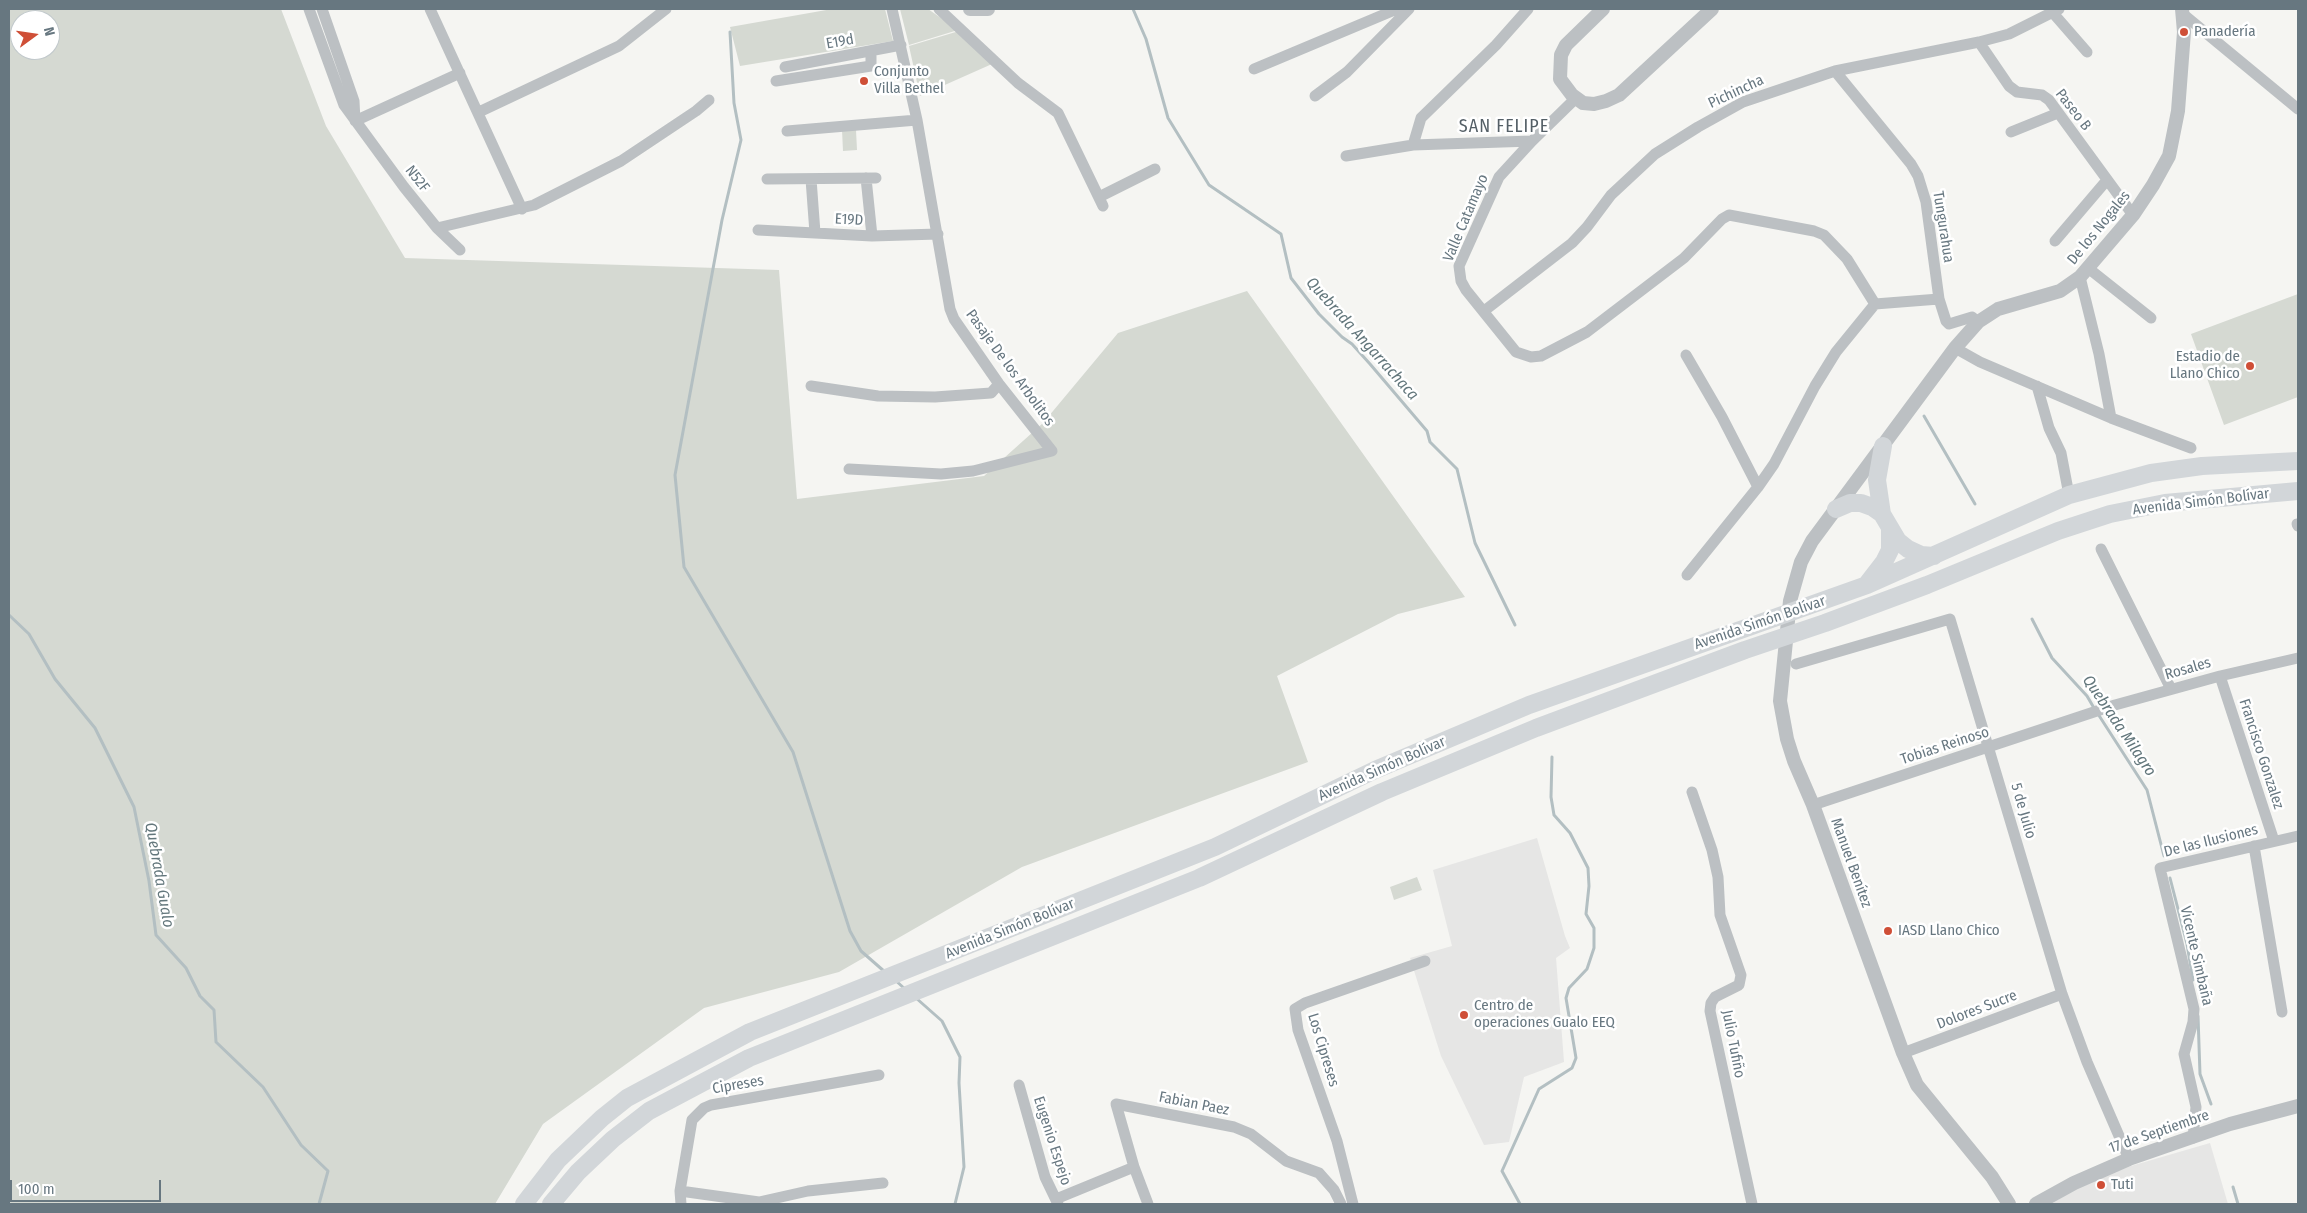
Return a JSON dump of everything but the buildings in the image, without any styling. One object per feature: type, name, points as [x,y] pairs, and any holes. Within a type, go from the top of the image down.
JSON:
[{"type":"highway","points":[[1883,446],[1877,480],[1882,514],[1898,541],[1908,549],[1921,555],[1934,556]]},
{"type":"highway","name":"Avenida Simón Bolívar","points":[[524,1204],[558,1160],[602,1118],[627,1098],[750,1032],[900,974],[1215,847],[1375,770],[1529,705],[1867,585],[2069,495],[2122,479],[2160,472],[2211,465],[2298,461]]},
{"type":"highway","name":"Avenida Simón Bolívar","points":[[551,1204],[578,1172],[613,1139],[660,1104],[749,1058],[1198,878],[1382,792],[1536,728],[1927,585],[2058,531],[2110,514],[2165,503],[2298,491]]},
{"type":"highway","points":[[1836,509],[1850,503],[1860,503],[1872,507],[1882,514]]},
{"type":"highway","points":[[1867,585],[1884,562],[1890,550],[1890,530]]},
{"type":"street","name":"N52F","points":[[309,9],[344,105],[404,187],[437,228],[460,250]]},
{"type":"street","points":[[322,9],[354,101],[355,121],[460,73]]},
{"type":"street","points":[[430,9],[522,209]]},
{"type":"street","points":[[479,112],[618,46],[666,9]]},
{"type":"street","name":"Pasaje De los Arbolitos","points":[[849,469],[941,474],[973,471],[1052,451],[999,384],[954,319],[950,309],[916,120],[892,9]]},
{"type":"street","points":[[939,9],[1018,83],[1058,113],[1101,202],[1155,170]]},
{"type":"street","points":[[970,9],[988,9]]},
{"type":"street","points":[[1254,69],[1397,9]]},
{"type":"street","points":[[1315,96],[1347,72],[1409,9]]},
{"type":"street","points":[[1413,145],[1421,118],[1496,45],[1528,9]]},
{"type":"street","points":[[1603,9],[1566,46],[1562,55],[1560,79],[1575,99],[1583,103],[1594,104],[1619,95],[1712,9]]},
{"type":"street","points":[[2048,12],[2087,52]]},
{"type":"street","name":"Pichincha","points":[[1484,311],[1572,243],[1587,227],[1610,195],[1655,154],[1743,102],[1835,71],[1979,42],[2009,34],[2048,12]]},
{"type":"street","points":[[2183,12],[2298,109]]},
{"type":"street","name":"De los Nogales","points":[[1836,509],[1955,348],[1978,322],[2006,306],[2060,291],[2084,273],[2133,215],[2165,166],[2172,145],[2180,95],[2183,12]]},
{"type":"street","name":"Paseo B","points":[[1979,42],[2009,86],[2017,92],[2042,95],[2058,112],[2133,215]]},
{"type":"street","name":"E19d","points":[[784,67],[901,45]]},
{"type":"street","points":[[776,81],[871,66],[871,52]]},
{"type":"street","name":"Tungurahua","points":[[1835,71],[1911,164],[1918,176],[1926,202],[1939,299],[1946,321],[1949,324],[1972,317],[1978,322]]},
{"type":"street","name":"Valle Catamayo","points":[[1575,99],[1506,168],[1493,188],[1478,229],[1459,266],[1461,281],[1516,352],[1531,357],[1549,354],[1587,332],[1695,248],[1725,216],[1733,215],[1814,231],[1824,235],[1831,240],[1847,259],[1875,304]]},
{"type":"street","points":[[437,228],[522,209],[584,181],[621,161],[696,111],[709,100]]},
{"type":"street","points":[[2011,132],[2058,112]]},
{"type":"street","points":[[787,131],[916,120]]},
{"type":"street","points":[[1346,156],[1413,145],[1532,140]]},
{"type":"street","points":[[767,179],[871,178],[872,236]]},
{"type":"street","points":[[811,179],[816,233]]},
{"type":"street","points":[[2055,241],[2107,180]]},
{"type":"street","name":"E19D","points":[[758,230],[872,236],[938,234]]},
{"type":"street","points":[[2084,273],[2152,318]]},
{"type":"street","points":[[2084,273],[2111,418]]},
{"type":"street","points":[[1688,575],[1774,464],[1827,366],[1875,304],[1939,299]]},
{"type":"street","points":[[1955,348],[1980,362],[2111,418],[2191,448]]},
{"type":"street","points":[[1686,354],[1722,417],[1758,487]]},
{"type":"street","points":[[811,386],[878,396],[935,397],[991,394],[999,384]]},
{"type":"street","points":[[2037,386],[2048,428],[2061,453],[2069,495]]},
{"type":"street","name":"Manuel Benítez","points":[[1836,509],[1812,541],[1794,584],[1780,685],[1780,702],[1787,739],[1903,1054],[1917,1085],[1926,1099],[1970,1150],[2009,1204]]},
{"type":"street","points":[[2101,550],[2172,689]]},
{"type":"street","name":"5 de Julio","points":[[1796,664],[1950,619],[2062,994],[2087,1062],[2129,1159]]},
{"type":"street","name":"Rosales","points":[[2086,714],[2220,676],[2298,658]]},
{"type":"street","name":"Francisco Gonzalez","points":[[2220,676],[2274,841]]},
{"type":"street","name":"Tobias Reinoso","points":[[1813,806],[2086,714]]},
{"type":"street","name":"Julio Tufiño","points":[[1692,792],[1712,850],[1718,877],[1720,915],[1742,975],[1739,985],[1715,997],[1710,1003],[1710,1011],[1752,1204]]},
{"type":"street","name":"De las Ilusiones","points":[[2160,868],[2298,836]]},
{"type":"street","points":[[2254,846],[2282,1012]]},
{"type":"street","name":"Vicente Simbaña","points":[[2160,868],[2194,1009],[2193,1022],[2184,1054],[2196,1107],[2193,1138]]},
{"type":"street","name":"Los Cipreses","points":[[1353,1204],[1337,1142],[1298,1030],[1295,1009],[1323,996],[1425,961]]},
{"type":"street","name":"Dolores Sucre","points":[[1903,1054],[2062,994]]},
{"type":"street","name":"Cipreses","points":[[680,1204],[680,1191],[692,1120],[704,1108],[711,1104],[879,1075]]},
{"type":"street","name":"Eugenio Espejo","points":[[1019,1085],[1045,1177],[1057,1201]]},
{"type":"street","name":"Fabian Paez","points":[[1148,1204],[1134,1167],[1116,1104],[1234,1127],[1251,1134],[1286,1161],[1319,1173],[1330,1184],[1341,1204]]},
{"type":"street","name":"17 de Septiembre","points":[[2036,1204],[2074,1183],[2129,1159],[2230,1124],[2298,1106]]},
{"type":"street","points":[[1057,1201],[1134,1167]]},
{"type":"street","points":[[680,1191],[759,1202],[808,1191],[883,1183]]},
{"type":"shaded area","points":[[9,9],[281,9],[326,126],[405,258],[779,270],[797,499],[984,476],[1043,423],[1118,333],[1247,291],[1465,597],[1398,614],[1277,676],[1308,762],[1022,867],[839,972],[704,1008],[543,1124],[495,1204],[9,1204]]},
{"type":"shaded area","points":[[832,9],[885,9],[893,41],[740,66],[730,27]]},
{"type":"shaded area","points":[[900,9],[928,9],[958,30],[909,45]]},
{"type":"shaded area","points":[[959,31],[992,64],[920,96],[909,46]]},
{"type":"shaded area","points":[[842,130],[856,130],[857,150],[843,151]]},
{"type":"shaded area","name":"Estadio de Llano Chico","points":[[2298,294],[2298,397],[2224,425],[2191,334]]},
{"type":"shaded area","points":[[1537,838],[1570,948],[1556,958],[1564,1062],[1524,1077],[1509,1142],[1484,1145],[1441,1056],[1410,958],[1452,946],[1433,870]]},
{"type":"shaded area","points":[[1417,877],[1422,890],[1394,900],[1390,887]]},
{"type":"shaded area","points":[[2210,1143],[2228,1204],[2051,1204],[2082,1185],[2131,1166]]},
{"type":"waterway","name":"Quebrada Angarrachaca","points":[[1133,9],[1146,39],[1168,118],[1209,185],[1281,234],[1291,278],[1319,314],[1342,337],[1352,344],[1370,364],[1427,431],[1430,442],[1457,469],[1475,543],[1515,625]]},
{"type":"waterway","points":[[730,32],[734,103],[741,140],[722,220],[675,475],[684,567],[793,752],[850,931],[861,951],[885,972]]},
{"type":"waterway","name":"Quebrada Milagro","points":[[1924,416],[1975,504]]},
{"type":"waterway","name":"Quebrada Gualo","points":[[9,615],[29,634],[55,679],[95,728],[134,807],[149,881],[156,935],[186,968],[200,996],[214,1010],[216,1042],[263,1087],[301,1145],[328,1171],[319,1204]]},
{"type":"waterway","name":"Quebrada Milagro","points":[[2032,619],[2052,658],[2087,696],[2094,708]]},
{"type":"waterway","name":"Quebrada Milagro","points":[[2098,714],[2147,790],[2164,856]]},
{"type":"waterway","name":"Quebrada Angarrachaca","points":[[1520,1204],[1502,1171],[1539,1089],[1572,1068],[1576,1058],[1566,998],[1569,988],[1587,969],[1594,948],[1594,928],[1586,914],[1589,886],[1588,868],[1570,833],[1554,815],[1551,797],[1552,757]]},
{"type":"waterway","name":"Quebrada Milagro","points":[[2170,878],[2187,944],[2193,980]]},
{"type":"waterway","points":[[895,980],[905,989]]},
{"type":"waterway","points":[[916,998],[942,1021],[960,1057],[959,1083],[964,1167],[955,1204]]},
{"type":"waterway","name":"Quebrada Milagro","points":[[2198,1016],[2200,1074],[2211,1104]]},
{"type":"waterway","name":"Quebrada Milagro","points":[[2233,1187],[2238,1204]]},
{"type":"place","name":"Panadería","points":[[2184,32]]},
{"type":"place","name":"Conjunto Villa Bethel","points":[[864,81]]},
{"type":"place","name":"Estadio de Llano Chico","points":[[2250,366]]},
{"type":"place","name":"IASD Llano Chico","points":[[1888,931]]},
{"type":"place","name":"Centro de operaciones Gualo EEQ","points":[[1464,1015]]},
{"type":"place","name":"Tuti","points":[[2101,1185]]},
{"type":"district","name":"SAN FELIPE","points":[[1504,127]]}]
